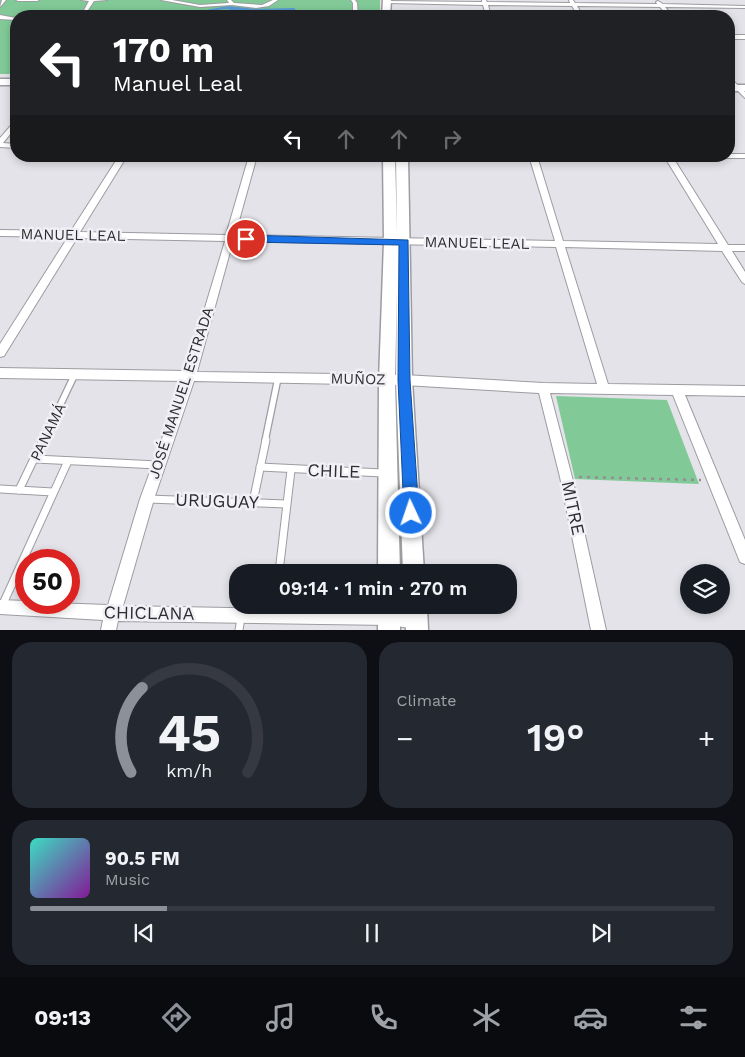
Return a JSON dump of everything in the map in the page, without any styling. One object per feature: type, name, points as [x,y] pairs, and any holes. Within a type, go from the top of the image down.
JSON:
[{"type":"main road","points":[[390,162],[398,242],[404,380],[399,473],[390,564]]},
{"type":"main road","points":[[402,162],[398,242],[387,380],[413,564]]},
{"type":"street","points":[[0,9],[4,0]]},
{"type":"street","points":[[18,0],[37,0]]},
{"type":"street","points":[[52,0],[66,0]]},
{"type":"street","points":[[84,0],[105,0]]},
{"type":"street","points":[[163,0],[200,6],[230,2],[269,5],[276,0]]},
{"type":"street","points":[[656,0],[665,10]]},
{"type":"street","points":[[86,10],[92,1]]},
{"type":"street","points":[[390,1],[745,6]]},
{"type":"street","points":[[737,88],[745,96]]},
{"type":"street","points":[[0,144],[10,131]]},
{"type":"street","points":[[0,353],[119,162]]},
{"type":"street","name":"JOSÉ MANUEL ESTRADA","points":[[108,630],[147,499],[190,377],[251,162]]},
{"type":"street","points":[[535,162],[604,389]]},
{"type":"street","points":[[672,162],[745,280]]},
{"type":"street","name":"MANUEL LEAL","points":[[0,233],[745,248]]},
{"type":"street","name":"MUÑOZ","points":[[0,373],[404,380],[543,388],[745,391]]},
{"type":"street","name":"MITRE","points":[[543,388],[566,477],[599,630]]},
{"type":"street","points":[[677,390],[745,557]]},
{"type":"street","name":"CHICLANA","points":[[1,607],[240,622],[264,614]]},
{"type":"street","name":"CHICLANA","points":[[332,614],[417,618]]},
{"type":"lane","name":"PANAMÁ","points":[[19,490],[76,374]]},
{"type":"lane","points":[[253,502],[278,378]]},
{"type":"lane","points":[[35,459],[159,465]]},
{"type":"lane","points":[[1,607],[68,461]]},
{"type":"lane","name":"CHILE","points":[[260,467],[291,470],[399,473]]},
{"type":"lane","points":[[281,564],[291,470]]},
{"type":"lane","points":[[0,489],[53,492]]},
{"type":"lane","name":"URUGUAY","points":[[147,499],[286,504]]},
{"type":"path","points":[[566,477],[714,481]]},
{"type":"green space","points":[[0,0],[380,0],[380,10],[10,10],[10,74],[0,74]]},
{"type":"green space","points":[[556,396],[667,400],[699,484],[575,479]]},
{"type":"water","points":[[228,6],[255,9],[294,8],[296,10],[228,9],[206,10]]},
{"type":"route","points":[[246,239],[404,242],[404,380],[411,513]]}]
